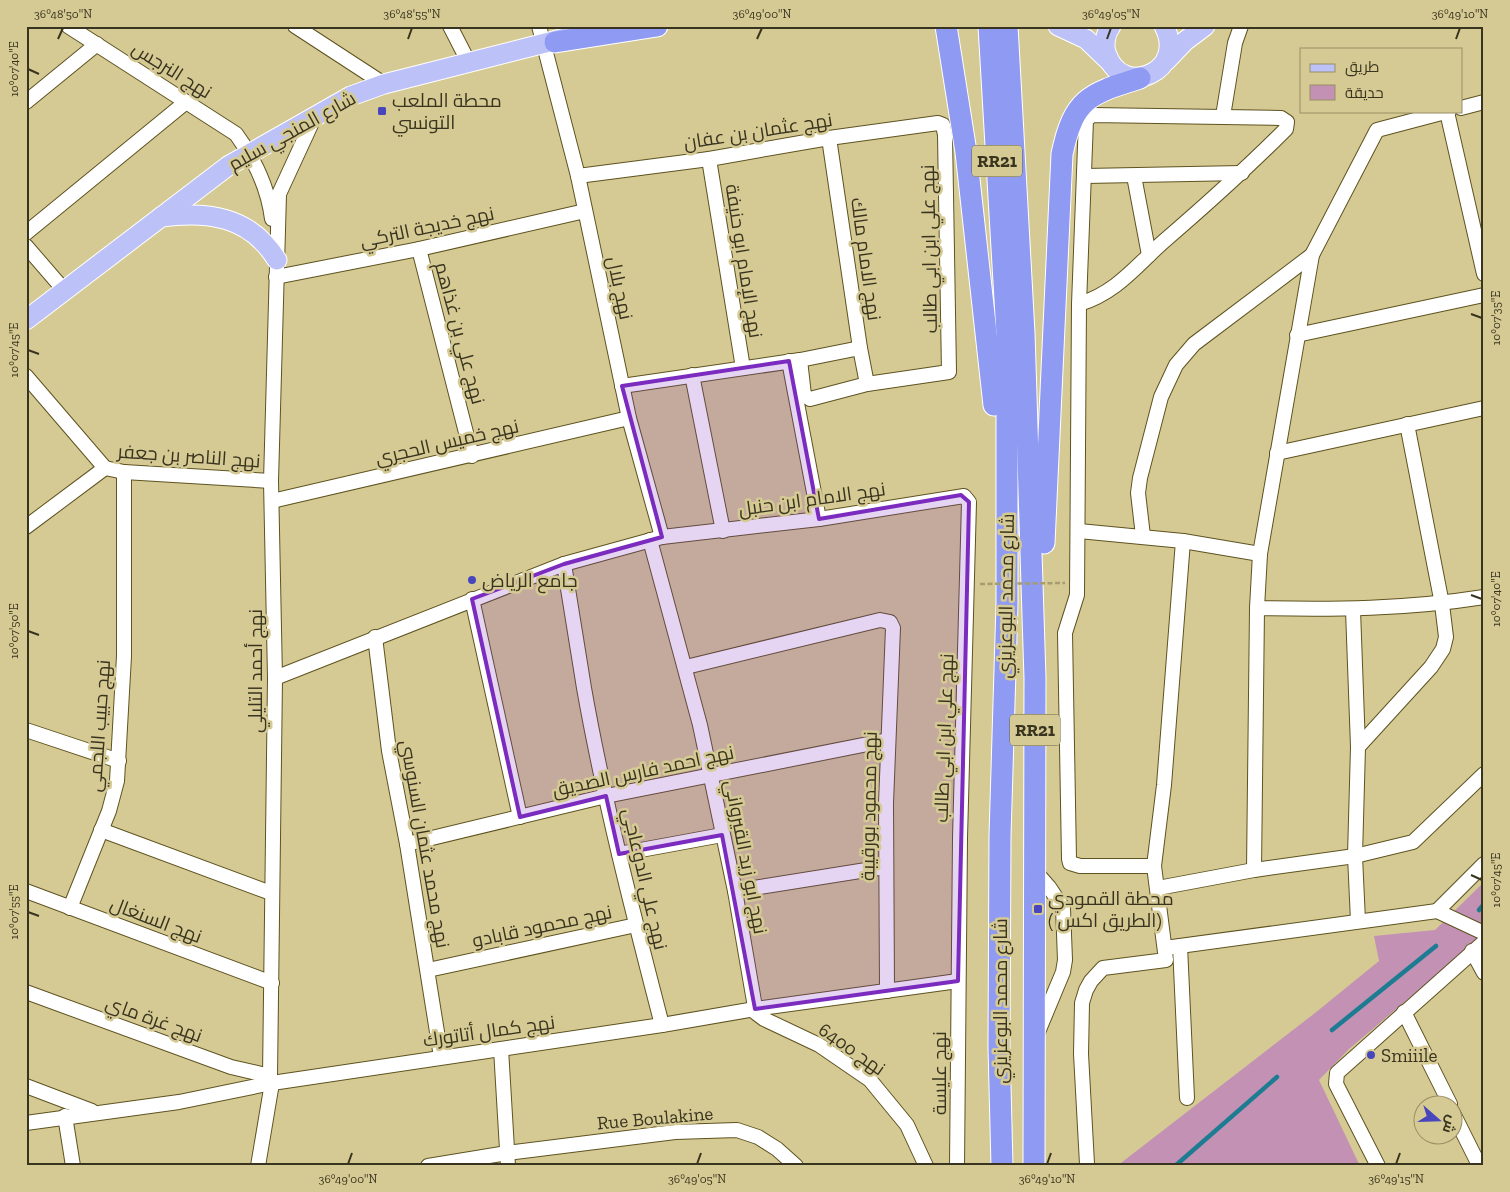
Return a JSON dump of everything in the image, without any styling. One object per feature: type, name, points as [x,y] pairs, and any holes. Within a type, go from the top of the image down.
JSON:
[{"type":"highway","points":[[550,44],[657,26]]},
{"type":"highway","points":[[946,26],[966,152],[993,385],[999,518],[1007,604]]},
{"type":"highway","points":[[957,26],[963,55],[966,152]]},
{"type":"highway","name":"شارع محمد البوعزيزي","points":[[989,26],[1013,295],[1035,678],[1034,1166]]},
{"type":"highway","name":"شارع محمد البوعزيزي","points":[[1002,1166],[999,1047],[1000,836],[1013,295],[1007,26]]},
{"type":"highway","points":[[1035,678],[1046,498],[1062,154],[1072,120],[1080,105],[1102,90],[1140,78]]},
{"type":"main road","name":"شارع المنجي سليم","points":[[26,320],[160,217],[249,152],[351,96],[384,84],[550,44],[598,26]]},
{"type":"main road","points":[[1058,26],[1086,39],[1122,74],[1140,78],[1157,71],[1185,41],[1205,26]]},
{"type":"main road","points":[[1109,61],[1105,51],[1105,41],[1111,26]]},
{"type":"main road","points":[[1164,26],[1170,44],[1169,55],[1164,64]]},
{"type":"main road","points":[[160,217],[194,214],[242,226],[266,243],[276,268]]},
{"type":"street","name":"نهج النرجس","points":[[68,26],[236,134],[249,152]]},
{"type":"street","points":[[296,26],[384,84]]},
{"type":"street","points":[[450,26],[469,63]]},
{"type":"street","name":"نهج بلال","points":[[539,26],[550,44],[656,539]]},
{"type":"street","points":[[1223,116],[1235,43],[1241,26]]},
{"type":"street","points":[[26,102],[97,44]]},
{"type":"street","points":[[26,232],[186,102]]},
{"type":"street","points":[[1462,108],[1484,102]]},
{"type":"street","points":[[1254,870],[1256,608],[1260,554],[1312,255],[1377,130],[1448,112],[1484,274]]},
{"type":"street","name":"نهج أحمد التليلي","points":[[258,1166],[271,1079],[271,893],[275,678],[272,481],[279,194],[316,114]]},
{"type":"street","points":[[1079,304],[1095,300],[1132,274],[1150,254],[1242,174],[1286,128],[1287,122],[1281,118],[1223,116],[1088,117],[1086,120],[1079,304],[1080,531],[1078,595],[1065,633],[1069,859],[1074,865],[1080,866],[1154,866]]},
{"type":"street","name":"نهج عثمان بن عفان","points":[[578,176],[709,159],[829,138],[938,123],[943,125]]},
{"type":"street","name":"نهج علي ابن ابي طالب","points":[[867,384],[949,372],[945,134],[943,125]]},
{"type":"street","name":"نهج الامام مالك","points":[[829,138],[867,384]]},
{"type":"street","name":"نهج أحمد التليلي","points":[[249,152],[266,189],[276,268]]},
{"type":"street","name":"نهج الإمام ابو حنيفة","points":[[709,159],[743,368]]},
{"type":"street","points":[[1085,176],[1242,174]]},
{"type":"street","points":[[1134,176],[1150,254]]},
{"type":"street","name":"نهج خديجة التركي","points":[[276,268],[419,249],[585,211]]},
{"type":"street","points":[[26,246],[64,290]]},
{"type":"street","name":"نهج علي بن غذاهم","points":[[419,249],[472,456]]},
{"type":"street","points":[[1143,536],[1138,493],[1140,478],[1161,397],[1176,365],[1194,344],[1312,255]]},
{"type":"street","points":[[1297,336],[1484,295]]},
{"type":"street","points":[[622,386],[860,348]]},
{"type":"street","points":[[794,360],[806,398],[810,399],[867,384]]},
{"type":"street","points":[[794,360],[819,519]]},
{"type":"street","points":[[692,375],[722,531]]},
{"type":"street","name":"نهج الناصر بن جعفر","points":[[26,376],[105,468],[124,472],[272,481]]},
{"type":"street","points":[[1278,453],[1484,408]]},
{"type":"street","name":"نهج خميس الحجري","points":[[272,501],[629,418]]},
{"type":"street","points":[[1358,747],[1438,658],[1446,637],[1442,604],[1407,424]]},
{"type":"street","points":[[26,528],[105,468]]},
{"type":"street","name":"نهج حبيب اللجمي","points":[[70,908],[114,796],[119,761],[124,656],[124,472]]},
{"type":"street","name":"نهج الامام ابن حنبل","points":[[275,678],[564,564],[656,539],[819,519],[961,495],[967,498]]},
{"type":"street","name":"نهج علي ابن ابي طالب","points":[[958,981],[969,502],[967,498]]},
{"type":"street","points":[[1080,531],[1183,541],[1260,554]]},
{"type":"street","name":"نهج ابو زيد القيرواني","points":[[656,539],[711,775],[735,891],[754,1008]]},
{"type":"street","points":[[1087,1164],[1081,1054],[1082,1003],[1086,990],[1090,980],[1103,968],[1165,962],[1165,948],[1154,866],[1164,785],[1183,541]]},
{"type":"street","name":"نهج علي الدوعاجي","points":[[564,564],[584,688],[606,796],[636,925],[662,1025]]},
{"type":"street","points":[[1256,608],[1353,610],[1442,604],[1484,597]]},
{"type":"street","points":[[472,599],[520,817]]},
{"type":"street","points":[[1353,610],[1358,747],[1355,856],[1358,921]]},
{"type":"street","name":"نهج محمود بورقيبة","points":[[686,667],[880,620],[890,622],[893,628],[885,867],[887,990]]},
{"type":"street","name":"نهج محمد عثمان السنوسي","points":[[375,637],[389,751],[408,844],[441,1057]]},
{"type":"street","points":[[26,730],[119,761]]},
{"type":"street","name":"نهج احمد فارس الصديق","points":[[408,844],[606,796],[888,740]]},
{"type":"street","points":[[1158,888],[1254,870],[1355,856],[1413,842],[1484,774]]},
{"type":"street","points":[[101,830],[271,893]]},
{"type":"street","points":[[619,854],[722,835]]},
{"type":"street","points":[[1437,911],[1484,864]]},
{"type":"street","points":[[735,891],[885,867]]},
{"type":"street","points":[[1034,1042],[1063,972],[1065,960],[1063,908],[1049,887],[1035,871]]},
{"type":"street","name":"نهج السنغال","points":[[26,891],[272,983]]},
{"type":"street","points":[[1165,948],[1437,911],[1484,933]]},
{"type":"street","name":"نهج محمود قابادو","points":[[428,970],[636,925]]},
{"type":"street","points":[[1378,1166],[1335,1079],[1337,1073],[1484,942]]},
{"type":"street","points":[[1180,946],[1187,1098]]},
{"type":"street","points":[[1472,951],[1484,974]]},
{"type":"street","name":"نهج كمال أتاتورك","points":[[26,1123],[65,1116],[179,1102],[271,1079],[501,1049],[662,1025],[754,1008],[958,981]]},
{"type":"street","name":"نهج عليسة","points":[[957,1166],[958,981]]},
{"type":"street","name":"نهج غرة ماي","points":[[26,992],[231,1067],[271,1079]]},
{"type":"street","name":"نهج 6400","points":[[754,1008],[758,1016],[819,1045],[870,1080],[907,1125],[926,1166]]},
{"type":"street","points":[[1404,1012],[1445,1094]]},
{"type":"street","points":[[501,1049],[507,1159]]},
{"type":"street","points":[[26,1086],[95,1112]]},
{"type":"street","points":[[65,1116],[73,1166]]},
{"type":"street","name":"Rue Boulakine","points":[[428,1166],[507,1159],[675,1132],[737,1130],[758,1137],[777,1149],[796,1166]]},
{"type":"street","points":[[1462,1132],[1477,1164]]},
{"type":"path","points":[[980,584],[1065,583]]},
{"type":"highlighted area","points":[[789,361],[819,519],[961,495],[969,502],[958,981],[755,1009],[722,835],[619,854],[606,796],[520,817],[472,599],[564,564],[662,537],[622,386]]},
{"type":"green space","points":[[1484,882],[1484,935],[1349,1049],[1319,1080],[1360,1166],[1117,1166],[1315,1013],[1379,961],[1374,936],[1435,930]]},
{"type":"waterway","points":[[1479,910],[1484,904]]},
{"type":"waterway","points":[[1332,1030],[1436,946]]},
{"type":"waterway","points":[[1175,1166],[1277,1077]]},
{"type":"place","name":"محطة الملعب التونسي","points":[[382,111]]},
{"type":"place","name":"جامع الرياض","points":[[472,580]]},
{"type":"place","name":"محطة القمودي ( الطريق اكس)","points":[[1038,909]]},
{"type":"place","name":"Smiiile","points":[[1371,1055]]}]
